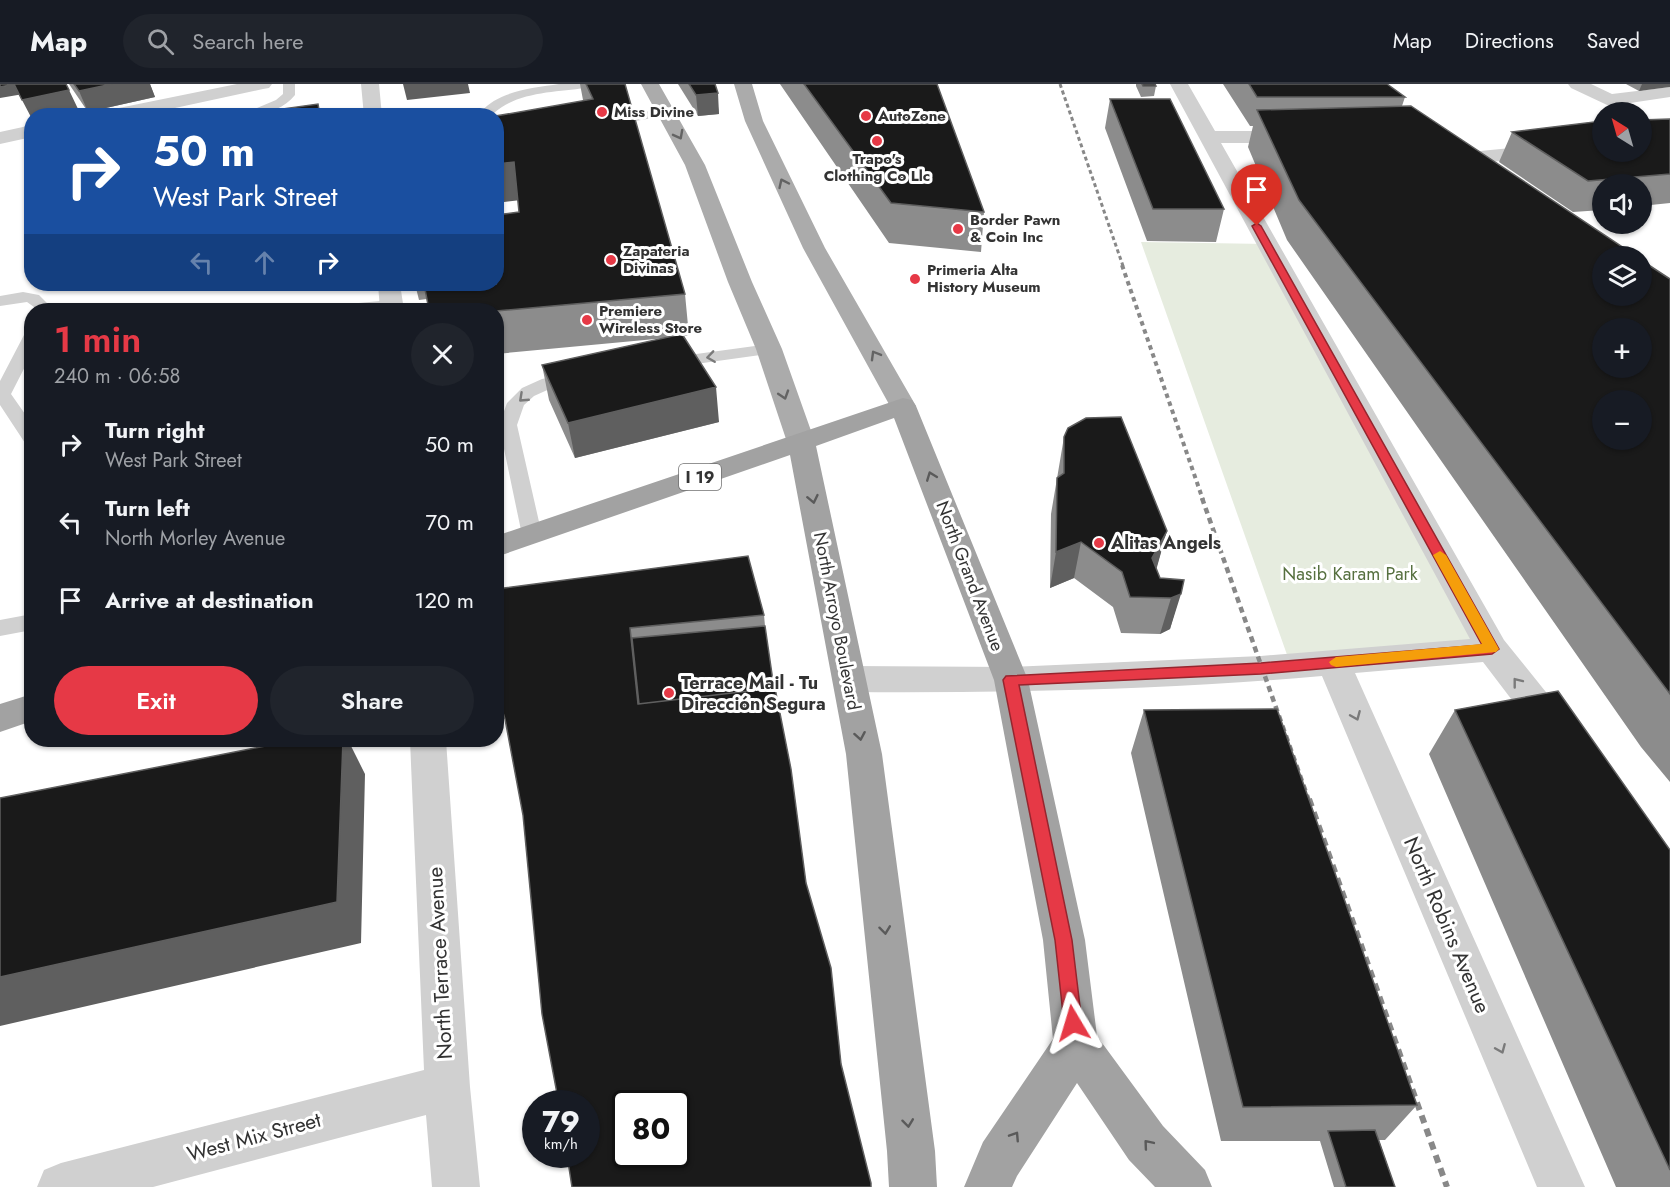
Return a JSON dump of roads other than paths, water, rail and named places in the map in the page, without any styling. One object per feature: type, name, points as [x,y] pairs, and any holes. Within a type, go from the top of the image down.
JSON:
[{"type":"highway","name":"I 19","points":[[504,544],[903,406]]},
{"type":"highway","name":"North Grand Avenue","points":[[903,406],[1011,680],[1064,940],[1076,1044]]},
{"type":"highway","name":"North Arroyo Boulevard","points":[[801,442],[864,754],[911,1151],[912,1187]]},
{"type":"highway","points":[[0,718],[24,710]]},
{"type":"highway","points":[[987,1187],[1000,1159],[1076,1044],[1146,1143],[1188,1187]]},
{"type":"main road","name":"North Arroyo Boulevard","points":[[650,84],[695,165],[740,282],[769,349],[801,442]]},
{"type":"main road","name":"North Grand Avenue","points":[[743,84],[754,121],[814,248],[903,406]]},
{"type":"street","points":[[139,108],[205,90],[263,84]]},
{"type":"street","points":[[370,84],[372,108]]},
{"type":"street","points":[[1179,84],[1492,649],[1577,758]]},
{"type":"street","points":[[1577,84],[1613,102]]},
{"type":"street","points":[[1609,100],[1670,92]]},
{"type":"street","points":[[0,138],[24,134]]},
{"type":"street","points":[[1207,137],[1312,137]]},
{"type":"street","points":[[1489,179],[1452,153],[1592,146]]},
{"type":"street","points":[[850,679],[1011,680],[1261,669],[1492,649]]},
{"type":"street","name":"North Robins Avenue","points":[[1333,662],[1561,1187]]},
{"type":"street","name":"North Terrace Avenue","points":[[428,747],[447,1087],[456,1187]]},
{"type":"street","name":"West Mix Street","points":[[61,1187],[447,1087]]},
{"type":"lane","points":[[266,108],[279,103],[289,95],[289,84]]},
{"type":"lane","points":[[490,108],[492,105],[526,94],[585,84]]},
{"type":"lane","points":[[629,118],[667,112]]},
{"type":"lane","points":[[0,301],[30,296],[40,303]]},
{"type":"lane","points":[[375,303],[391,300]]},
{"type":"lane","points":[[651,365],[769,349]]},
{"type":"lane","points":[[24,350],[1,395],[8,421],[24,433]]},
{"type":"lane","points":[[532,535],[508,425],[516,403],[528,392],[548,382],[592,373]]},
{"type":"lane","points":[[0,628],[24,624]]},
{"type":"railway","points":[[1060,84],[1123,266]]},
{"type":"railway","points":[[1122,265],[1203,500]]},
{"type":"railway","points":[[1202,498],[1309,801]]},
{"type":"railway","points":[[1309,799],[1447,1187]]},
{"type":"place","name":"Miss Divine","points":[[602,112]]},
{"type":"place","name":"AutoZone","points":[[866,116]]},
{"type":"place","name":"Trapo's Clothing Co Llc","points":[[877,141]]},
{"type":"place","name":"Border Pawn & Coin Inc","points":[[958,229]]},
{"type":"place","name":"Zapateria Divinas","points":[[611,260]]},
{"type":"place","name":"Primeria Alta History Museum","points":[[915,279]]},
{"type":"place","name":"Premiere Wireless Store","points":[[587,320]]},
{"type":"place","name":"Alitas Angels","points":[[1099,543]]},
{"type":"place","name":"Terrace Mail - Tu Dirección Segura","points":[[669,693]]},
{"type":"park label","name":"Nasib Karam Park","points":[[1350,574]]}]
